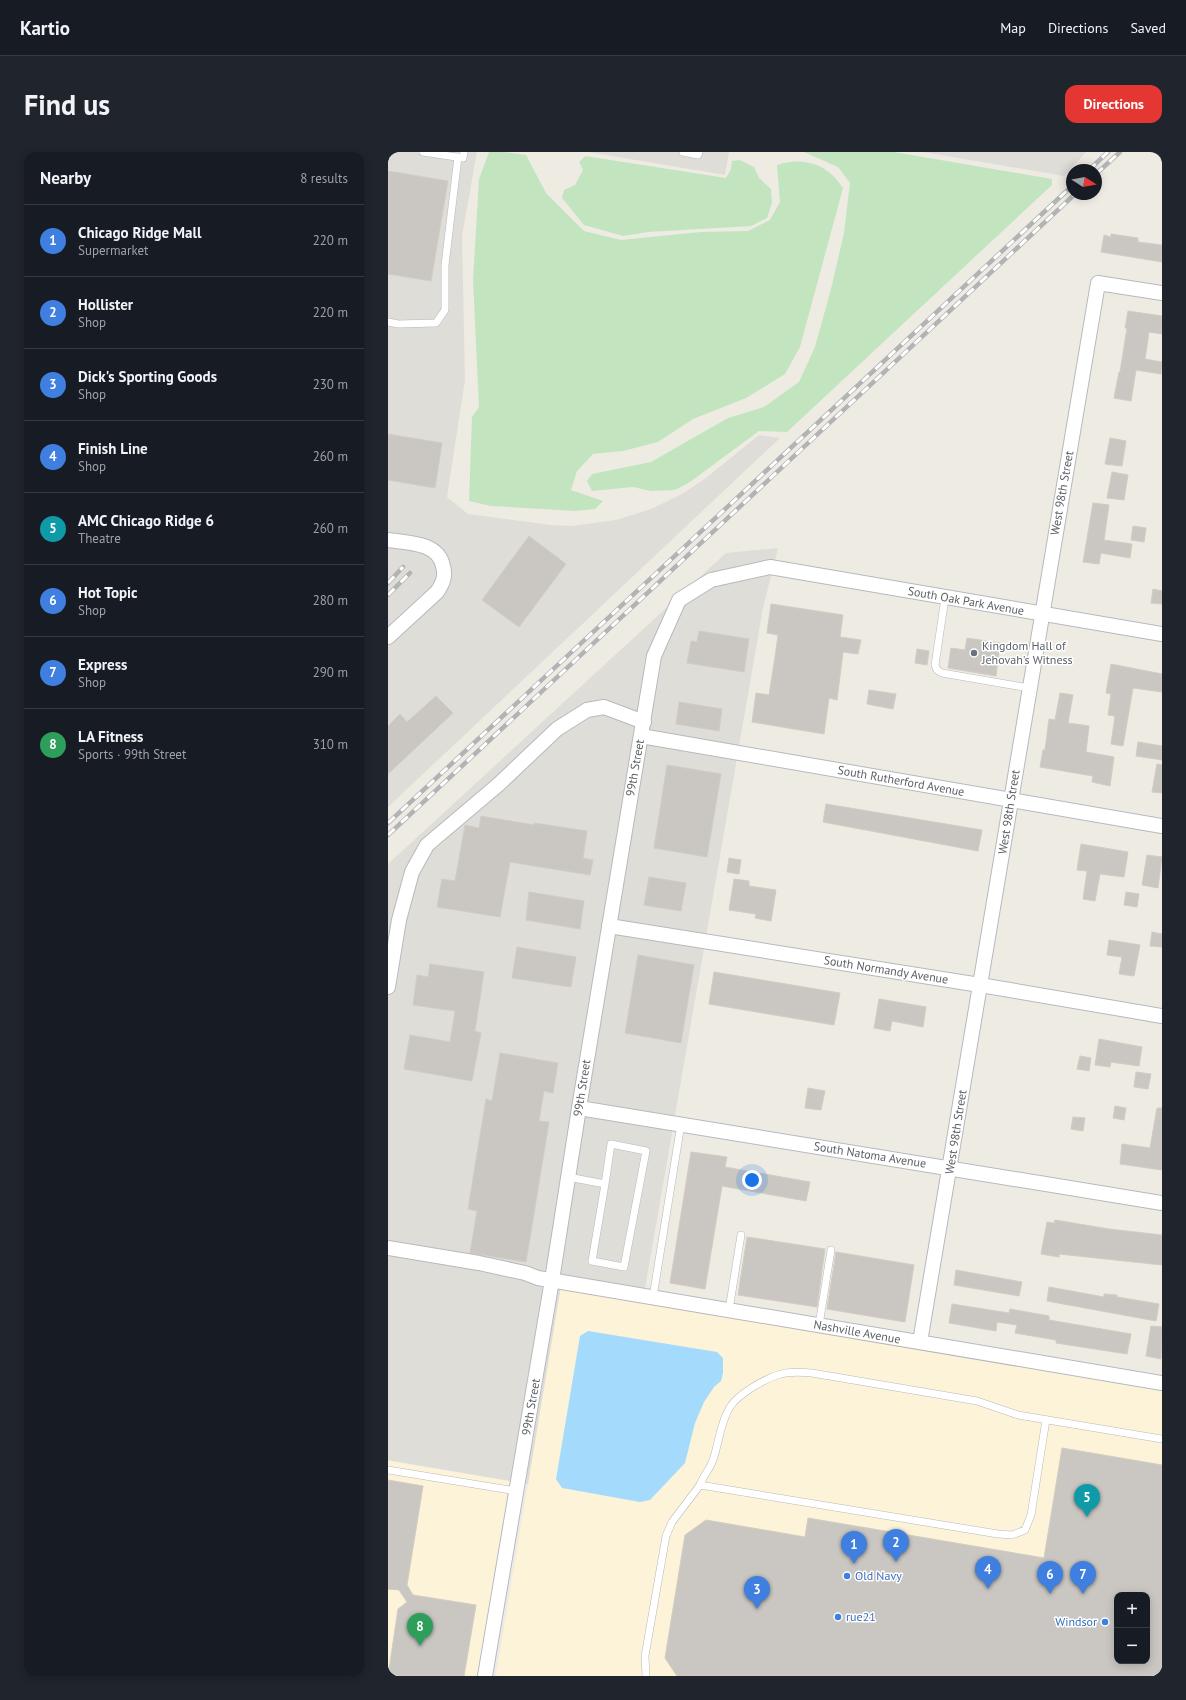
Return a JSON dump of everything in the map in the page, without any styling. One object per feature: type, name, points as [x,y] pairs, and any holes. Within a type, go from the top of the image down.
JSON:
[{"type":"street","name":"West 98th Street","points":[[920,1342],[1041,614],[1098,282],[1162,293]]},
{"type":"street","points":[[388,540],[430,548],[437,552],[442,561],[445,576],[437,592],[388,637]]},
{"type":"street","name":"South Oak Park Avenue","points":[[770,567],[1162,634]]},
{"type":"street","name":"99th Street","points":[[485,1676],[552,1280],[654,656],[679,600],[711,580],[770,567]]},
{"type":"street","points":[[388,987],[399,920],[412,872],[427,845],[499,784],[557,728],[587,710],[604,707],[644,722]]},
{"type":"street","name":"South Rutherford Avenue","points":[[641,736],[1162,826]]},
{"type":"street","name":"South Normandy Avenue","points":[[609,926],[980,985],[1162,1016]]},
{"type":"street","name":"South Natoma Avenue","points":[[579,1108],[1162,1203]]},
{"type":"street","name":"Nashville Avenue","points":[[388,1248],[479,1263],[552,1280],[1162,1383]]},
{"type":"lane","points":[[423,152],[458,158],[463,158],[464,152]]},
{"type":"lane","points":[[683,152],[698,154],[699,152]]},
{"type":"lane","points":[[388,322],[398,324],[436,323],[445,310],[445,265],[458,158]]},
{"type":"lane","points":[[945,598],[935,665],[937,670],[942,673],[1029,688]]},
{"type":"lane","points":[[653,1297],[681,1124]]},
{"type":"lane","points":[[612,1144],[646,1150],[624,1267],[592,1261],[605,1184],[612,1144]]},
{"type":"lane","points":[[568,1177],[605,1184]]},
{"type":"lane","points":[[729,1310],[741,1235]]},
{"type":"lane","points":[[819,1325],[831,1250]]},
{"type":"lane","points":[[646,1676],[645,1656],[666,1536],[672,1522],[700,1485],[702,1478],[713,1462],[723,1423],[730,1407],[750,1390],[781,1374],[796,1372],[812,1373],[972,1400],[1018,1415],[1162,1439]]},
{"type":"lane","points":[[700,1485],[991,1533],[1012,1535],[1025,1530],[1031,1515],[1046,1420]]},
{"type":"lane","points":[[388,1470],[516,1491]]},
{"type":"shaded area","points":[[388,152],[477,152],[462,236],[465,380],[447,497],[468,514],[551,525],[571,526],[616,520],[651,509],[682,494],[706,478],[759,435],[780,438],[388,807]]},
{"type":"shaded area","points":[[588,152],[729,152],[725,175]]},
{"type":"shaded area","points":[[923,152],[1086,152],[1075,164],[1066,164],[1066,174],[1064,176]]},
{"type":"shaded area","points":[[778,548],[763,608],[643,1300],[561,1286],[528,1484],[388,1460],[388,864],[726,553]]},
{"type":"shaded area","points":[[561,1286],[1162,1388],[1162,1676],[496,1676]]},
{"type":"shaded area","points":[[388,1461],[510,1481],[478,1676],[388,1676]]},
{"type":"green space","points":[[489,152],[504,152],[526,155],[546,193],[584,231],[621,240],[701,232],[748,231],[770,220],[780,202],[777,165],[787,162],[806,162],[823,168],[837,180],[843,188],[800,347],[785,374],[746,398],[693,419],[658,442],[623,451],[593,454],[577,471],[571,490],[603,501],[595,509],[576,511],[491,506],[469,501],[472,417],[479,407],[473,280],[479,179]]},
{"type":"green space","points":[[804,152],[894,152],[1052,179],[1052,185],[787,432],[759,431],[690,482],[675,490],[651,491],[633,487],[592,491],[587,481],[592,474],[651,462],[728,418],[764,407],[799,382],[815,347],[831,289],[844,233],[850,183],[838,167]]},
{"type":"green space","points":[[585,156],[726,178],[731,169],[732,161],[740,160],[754,167],[759,178],[771,189],[772,203],[767,218],[751,226],[648,232],[623,236],[584,225],[562,198],[564,190],[575,185],[583,170],[579,162]]},
{"type":"water","points":[[588,1331],[717,1352],[723,1358],[723,1373],[721,1381],[714,1387],[704,1402],[695,1423],[685,1463],[650,1500],[640,1502],[562,1488],[556,1479],[580,1336]]},
{"type":"building","points":[[388,171],[448,181],[431,281],[388,274]]},
{"type":"building","points":[[1111,234],[1138,238],[1138,242],[1162,245],[1162,262],[1101,252],[1104,235],[1111,237]]},
{"type":"building","points":[[1128,311],[1162,316],[1162,334],[1149,332],[1145,359],[1162,362],[1161,374],[1136,370],[1131,401],[1114,398],[1120,372],[1127,328],[1125,328]]},
{"type":"building","points":[[388,434],[442,443],[435,488],[388,480]]},
{"type":"building","points":[[1110,438],[1126,441],[1122,466],[1105,464]]},
{"type":"building","points":[[1112,472],[1128,475],[1124,500],[1107,498]]},
{"type":"building","points":[[1093,503],[1109,505],[1104,540],[1132,544],[1130,558],[1101,553],[1099,564],[1083,562]]},
{"type":"building","points":[[1133,526],[1146,528],[1144,542],[1131,540]]},
{"type":"building","points":[[529,536],[566,564],[519,627],[482,600]]},
{"type":"building","points":[[1153,589],[1162,591],[1162,604],[1151,603]]},
{"type":"building","points":[[771,604],[843,615],[840,637],[861,640],[858,654],[843,652],[837,700],[829,698],[824,734],[752,722],[756,693],[769,695],[778,635],[767,633]]},
{"type":"building","points":[[699,631],[749,639],[744,672],[687,663],[691,641],[697,642]]},
{"type":"building","name":"Kingdom Hall of Jehovah's Witness","points":[[967,638],[1000,643],[996,676],[948,668],[951,648],[965,650]]},
{"type":"building","points":[[917,649],[929,651],[927,665],[915,663]]},
{"type":"building","points":[[1111,664],[1162,674],[1162,692],[1133,688],[1123,746],[1111,744],[1115,716],[1108,715],[1111,694],[1106,693]]},
{"type":"building","points":[[869,690],[896,694],[893,709],[867,704]]},
{"type":"building","points":[[1060,693],[1073,695],[1068,723],[1089,726],[1086,752],[1114,757],[1110,786],[1092,782],[1093,776],[1040,767],[1043,750],[1045,750],[1049,719],[1055,720]]},
{"type":"building","points":[[436,696],[453,713],[388,774],[388,726],[400,714],[407,722]]},
{"type":"building","points":[[679,702],[722,709],[719,731],[676,724]]},
{"type":"building","points":[[1138,742],[1162,746],[1162,760],[1136,756]]},
{"type":"building","points":[[1157,764],[1162,765],[1162,793],[1152,792]]},
{"type":"building","points":[[667,765],[721,774],[707,857],[654,848]]},
{"type":"building","points":[[826,804],[982,830],[978,851],[823,822]]},
{"type":"building","points":[[481,816],[534,825],[534,823],[587,831],[583,858],[593,860],[590,875],[510,862],[500,917],[437,907],[442,879],[455,881],[465,825],[479,828]]},
{"type":"building","points":[[1081,844],[1128,852],[1124,877],[1100,874],[1095,901],[1083,899],[1087,871],[1077,870]]},
{"type":"building","points":[[1147,855],[1162,857],[1158,888],[1142,885]]},
{"type":"building","points":[[729,858],[741,860],[739,874],[727,872]]},
{"type":"building","points":[[649,877],[686,883],[681,911],[644,905]]},
{"type":"building","points":[[734,879],[749,881],[749,886],[776,890],[771,921],[755,918],[756,914],[729,910]]},
{"type":"building","points":[[529,892],[584,901],[580,929],[526,920]]},
{"type":"building","points":[[1126,892],[1139,894],[1137,907],[1124,905]]},
{"type":"building","points":[[1152,932],[1162,934],[1162,947],[1150,946]]},
{"type":"building","points":[[1109,940],[1140,945],[1134,976],[1119,974],[1122,957],[1107,955]]},
{"type":"building","points":[[517,947],[576,957],[571,987],[512,978]]},
{"type":"building","points":[[638,955],[694,965],[681,1043],[625,1033]]},
{"type":"building","points":[[430,964],[484,972],[475,1031],[481,1033],[472,1081],[404,1069],[410,1035],[450,1042],[455,1011],[413,1005],[417,975],[428,977]]},
{"type":"building","points":[[714,972],[840,993],[834,1025],[709,1004]]},
{"type":"building","points":[[879,999],[926,1007],[923,1027],[892,1021],[890,1031],[874,1028]]},
{"type":"building","points":[[1099,1039],[1142,1047],[1139,1066],[1111,1062],[1110,1067],[1095,1065]]},
{"type":"building","points":[[500,1053],[558,1063],[553,1093],[544,1091],[539,1121],[549,1122],[526,1262],[470,1253],[477,1211],[468,1209],[486,1099],[492,1101]]},
{"type":"building","points":[[1080,1056],[1091,1058],[1089,1071],[1077,1069]]},
{"type":"building","points":[[1136,1072],[1151,1074],[1148,1089],[1134,1087]]},
{"type":"building","points":[[808,1088],[825,1091],[821,1110],[805,1108]]},
{"type":"building","points":[[1115,1106],[1126,1108],[1124,1120],[1113,1118]]},
{"type":"building","points":[[1157,1108],[1162,1108],[1162,1170],[1120,1164],[1122,1144],[1150,1148]]},
{"type":"building","points":[[1073,1117],[1085,1118],[1083,1131],[1071,1129]]},
{"type":"building","points":[[691,1152],[727,1157],[725,1167],[810,1182],[806,1201],[722,1186],[705,1289],[670,1283]]},
{"type":"building","points":[[1055,1220],[1109,1229],[1162,1235],[1162,1265],[1059,1254],[1059,1257],[1041,1254],[1047,1222],[1054,1223]]},
{"type":"building","points":[[747,1237],[825,1249],[817,1307],[738,1295]]},
{"type":"building","points":[[836,1252],[914,1265],[905,1322],[827,1309]]},
{"type":"building","points":[[956,1270],[1022,1282],[1019,1296],[954,1285]]},
{"type":"building","points":[[1049,1287],[1104,1297],[1104,1294],[1117,1295],[1117,1297],[1159,1304],[1156,1321],[1047,1301]]},
{"type":"building","points":[[952,1304],[1009,1313],[1010,1309],[1049,1316],[1049,1320],[1131,1334],[1127,1354],[1056,1343],[1056,1340],[1015,1333],[1017,1325],[997,1322],[996,1331],[949,1323]]},
{"type":"building","points":[[1151,1326],[1162,1327],[1161,1359],[1146,1356]]},
{"type":"building","points":[[1062,1448],[1162,1465],[1162,1676],[677,1676],[665,1658],[685,1535],[706,1520],[805,1537],[808,1518],[1044,1558]]},
{"type":"building","points":[[388,1480],[423,1486],[407,1585],[413,1595],[476,1605],[464,1676],[388,1676],[398,1609],[407,1602],[399,1590],[388,1589]]},
{"type":"railway","points":[[1095,164],[1108,152]]},
{"type":"railway","points":[[1102,168],[1120,152]]},
{"type":"railway","points":[[388,823],[1066,192]]},
{"type":"railway","points":[[388,835],[1069,200]]},
{"type":"railway","points":[[388,583],[403,567]]},
{"type":"railway","points":[[388,595],[410,573]]},
{"type":"place","name":"Kingdom Hall of Jehovah's Witness","points":[[974,653]]},
{"type":"place","name":"AMC Chicago Ridge 6","points":[[1087,1517]]},
{"type":"place","name":"Hollister","points":[[896,1562]]},
{"type":"place","name":"Chicago Ridge Mall","points":[[854,1564]]},
{"type":"place","name":"Old Navy","points":[[847,1576]]},
{"type":"place","name":"Finish Line","points":[[988,1589]]},
{"type":"place","name":"Hot Topic","points":[[1050,1594]]},
{"type":"place","name":"Express","points":[[1083,1594]]},
{"type":"place","name":"Dick's Sporting Goods","points":[[757,1609]]},
{"type":"place","name":"rue21","points":[[838,1617]]},
{"type":"place","name":"Windsor","points":[[1105,1622]]},
{"type":"place","name":"LA Fitness","points":[[420,1646]]}]
